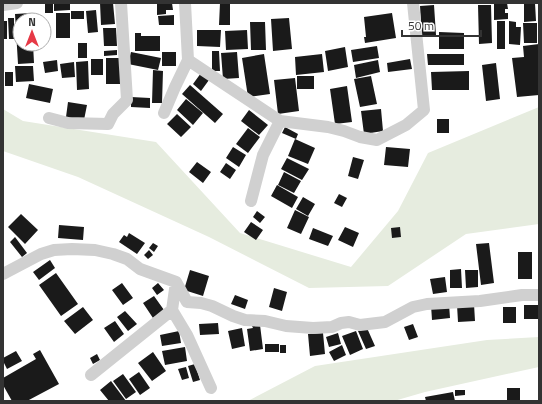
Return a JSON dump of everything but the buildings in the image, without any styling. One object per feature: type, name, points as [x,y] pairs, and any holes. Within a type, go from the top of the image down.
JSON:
[{"type":"street","points":[[3,5],[17,3]]},
{"type":"street","points":[[49,118],[68,123],[108,124],[114,114],[127,100],[120,3]]},
{"type":"street","points":[[164,113],[188,60],[185,3]]},
{"type":"street","points":[[188,60],[280,121],[344,131],[360,137],[377,140],[406,124],[424,110],[413,3]]},
{"type":"street","points":[[250,201],[263,155],[280,121]]},
{"type":"street","points":[[3,274],[41,254],[54,250],[95,250],[127,259],[140,269],[176,282],[187,302],[212,306],[245,320],[265,321],[286,326],[313,328],[332,327],[349,322],[360,324],[385,322],[413,307],[426,304],[480,301],[522,295],[539,295]]},
{"type":"street","points":[[176,282],[172,310],[187,335],[211,388]]},
{"type":"street","points":[[91,375],[172,310]]},
{"type":"shaded area","points":[[539,107],[539,224],[466,234],[388,286],[309,288],[209,237],[78,177],[3,151],[3,109],[23,121],[156,142],[240,233],[351,267],[398,211],[428,153]]},
{"type":"shaded area","points":[[539,337],[539,367],[425,392],[394,401],[248,401],[315,366],[487,340]]}]
